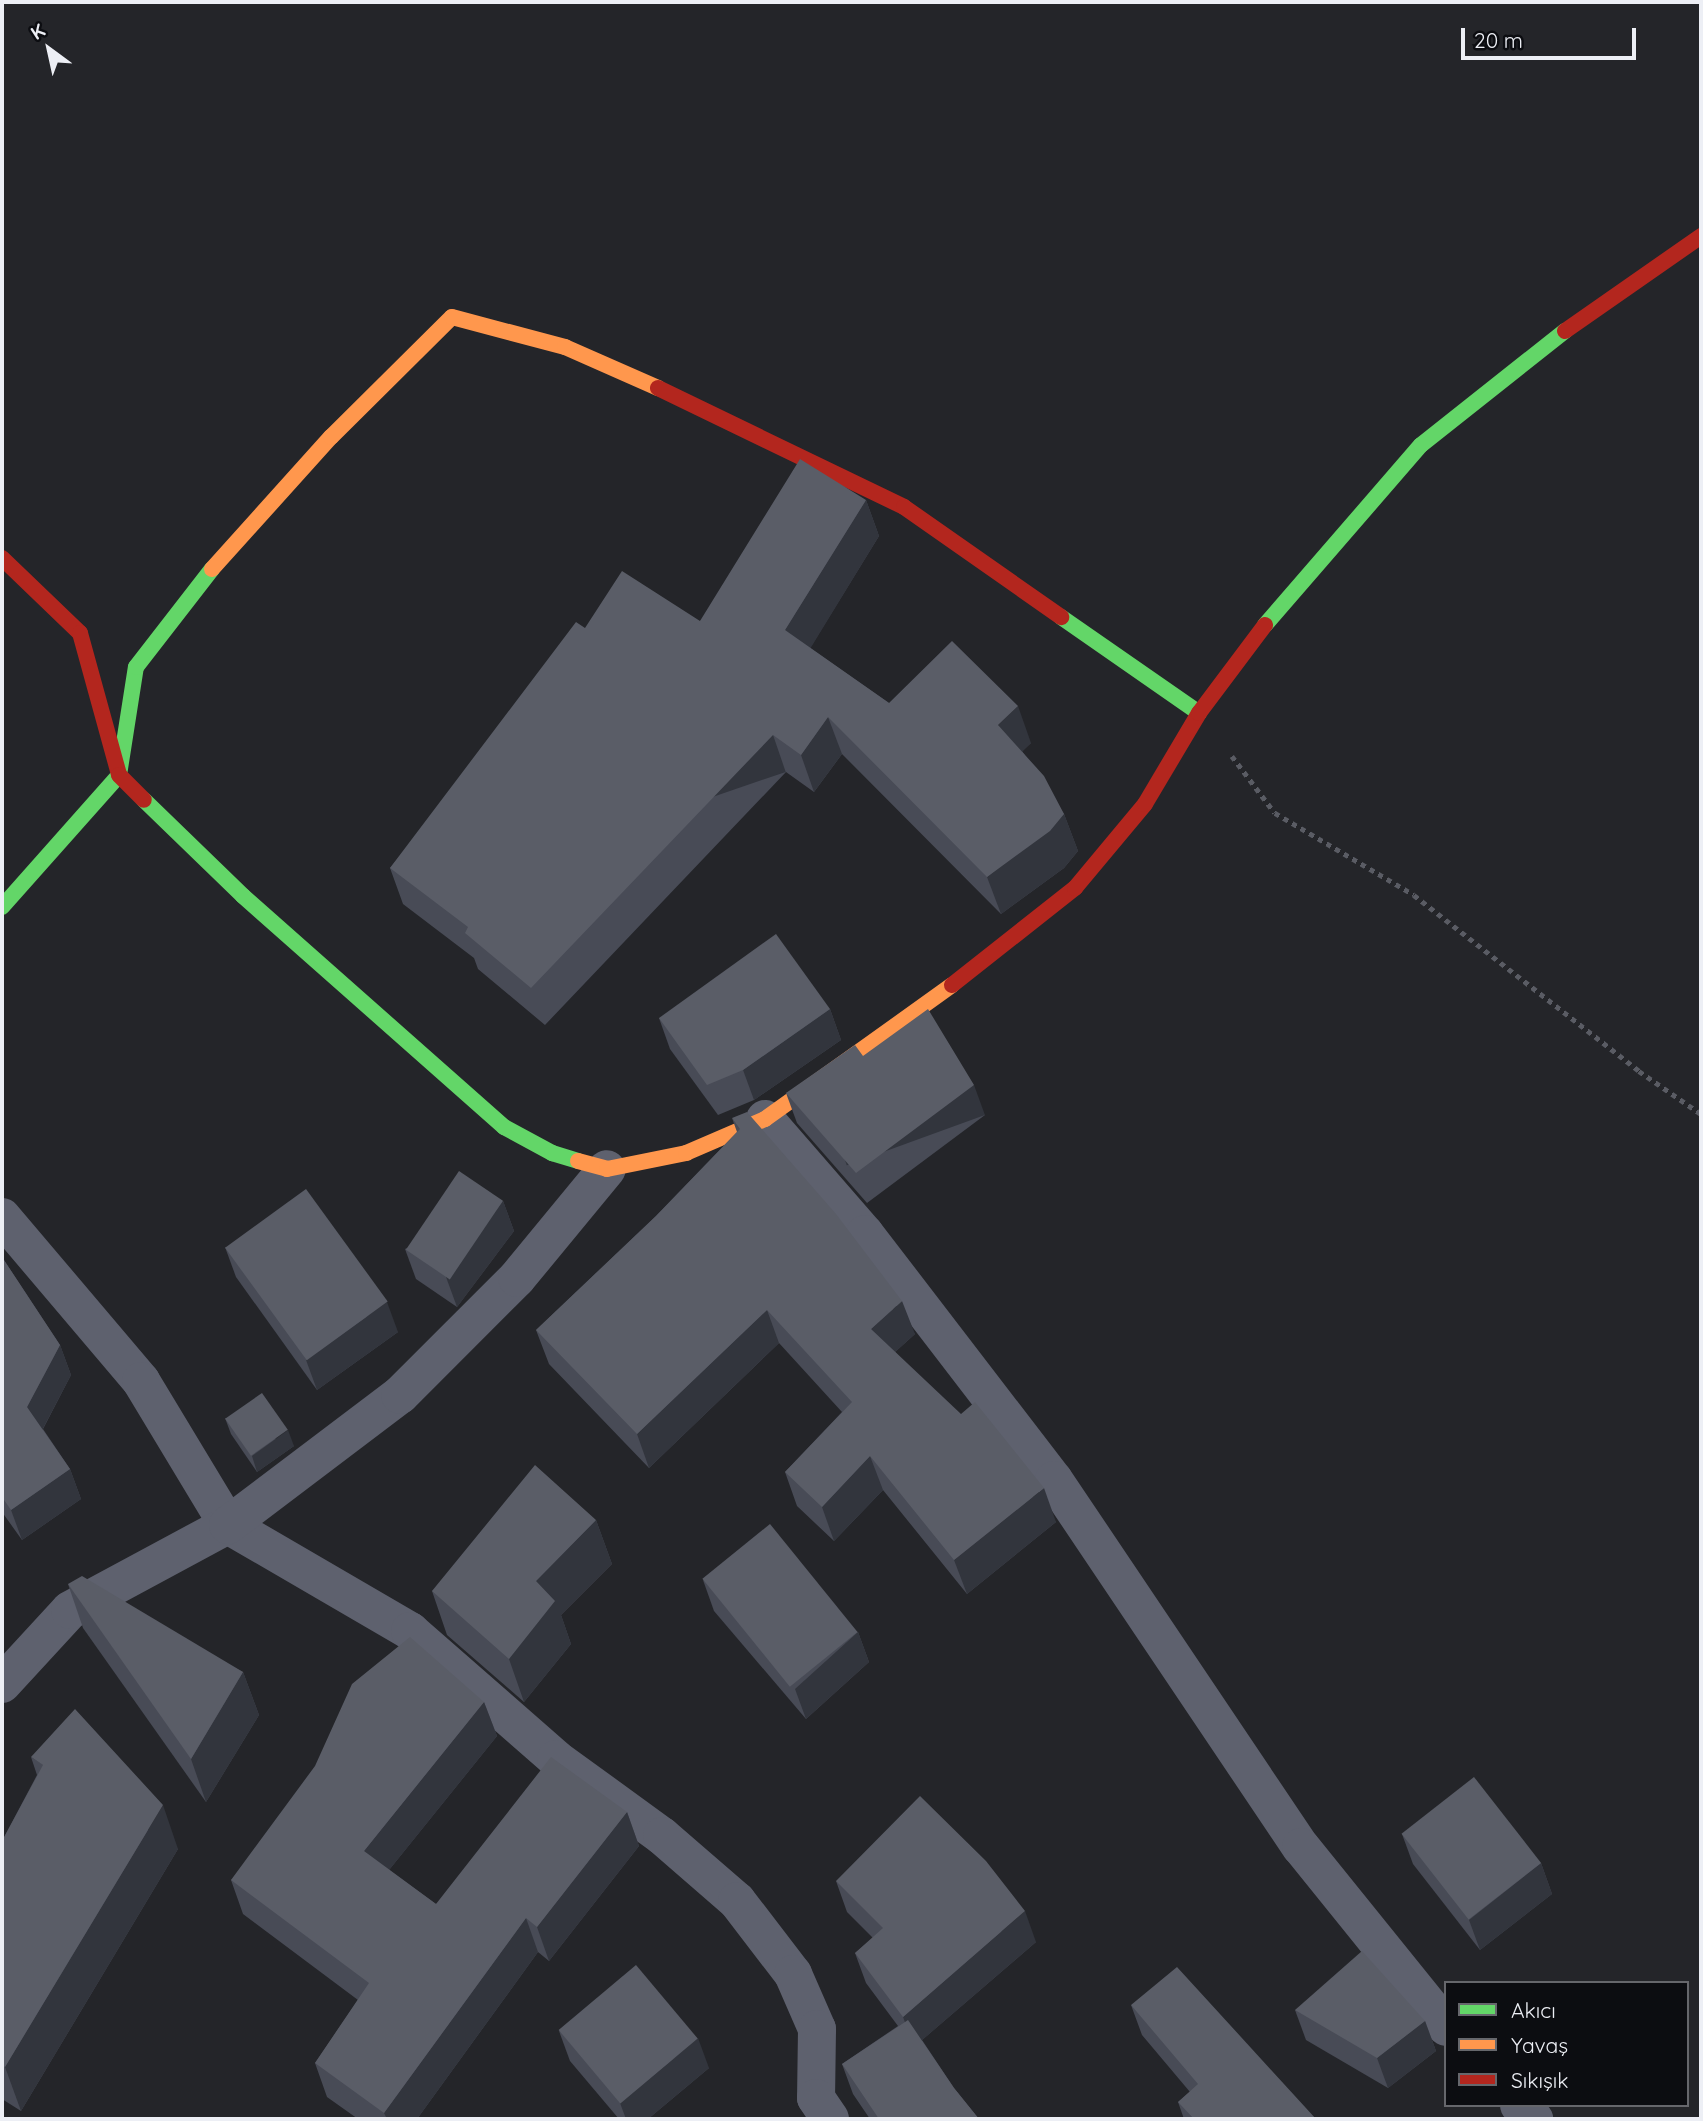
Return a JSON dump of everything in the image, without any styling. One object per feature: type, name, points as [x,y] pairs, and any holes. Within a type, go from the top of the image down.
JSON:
[{"type":"street","points":[[2,558],[80,633],[119,775],[243,896],[504,1127],[552,1153],[607,1169],[686,1153],[765,1119],[911,1017],[1075,888],[1145,804],[1199,713],[1273,614],[1421,445],[1562,333],[1701,236]]},
{"type":"street","points":[[2,907],[119,775],[136,667],[225,555],[331,437],[452,317],[565,347],[737,424],[904,507],[1199,713]]},
{"type":"street","points":[[765,1119],[865,1234],[1054,1480],[1301,1847],[1444,2025]]},
{"type":"street","points":[[2,1684],[70,1610],[228,1525],[400,1395],[517,1278],[607,1169]]},
{"type":"street","points":[[2,1217],[141,1381],[228,1525],[410,1631],[556,1759],[662,1836],[737,1902],[793,1974],[817,2029],[816,2098],[830,2119]]},
{"type":"street","points":[[1521,2107],[1534,2119]]},
{"type":"path","points":[[1199,713],[1275,813],[1414,895],[1639,1071],[1701,1114]]},
{"type":"building","points":[[800,459],[866,500],[785,630],[889,703],[952,641],[1018,706],[998,725],[1044,776],[1064,814],[1050,831],[987,877],[828,717],[801,755],[773,735],[531,988],[465,933],[468,927],[390,868],[576,622],[585,628],[622,571],[700,621]]},
{"type":"building","points":[[776,934],[830,1009],[743,1070],[707,1085],[659,1018]]},
{"type":"building","points":[[928,1009],[974,1085],[856,1173],[786,1093],[855,1045],[863,1056]]},
{"type":"building","points":[[747,1112],[836,1214],[902,1301],[871,1329],[961,1414],[975,1402],[1044,1488],[954,1560],[870,1456],[822,1507],[785,1472],[852,1402],[767,1310],[637,1434],[536,1330],[656,1216],[740,1129],[732,1118]]},
{"type":"building","points":[[459,1171],[503,1201],[450,1279],[406,1250]]},
{"type":"building","points":[[306,1189],[388,1301],[307,1360],[225,1248]]},
{"type":"building","points":[[2,1257],[60,1345],[27,1407],[70,1469],[11,1510],[2,1497]]},
{"type":"building","points":[[262,1393],[288,1430],[251,1456],[225,1419]]},
{"type":"building","points":[[535,1465],[596,1520],[536,1581],[555,1601],[509,1659],[432,1591]]},
{"type":"building","points":[[770,1524],[857,1632],[790,1687],[702,1579]]},
{"type":"building","points":[[82,1576],[243,1672],[191,1759],[68,1584]]},
{"type":"building","points":[[410,1637],[484,1702],[364,1851],[436,1904],[551,1757],[627,1812],[537,1927],[526,1918],[384,2113],[315,2063],[369,1983],[231,1880],[315,1766],[352,1684]]},
{"type":"building","points":[[75,1709],[163,1805],[5,2067],[2,2065],[2,1841],[43,1765],[31,1757]]},
{"type":"building","points":[[1474,1777],[1541,1863],[1469,1920],[1402,1834]]},
{"type":"building","points":[[920,1796],[986,1861],[1025,1911],[903,2017],[855,1953],[883,1928],[836,1881]]},
{"type":"building","points":[[1362,1951],[1425,2021],[1377,2058],[1295,2010]]},
{"type":"building","points":[[636,1965],[698,2039],[620,2103],[559,2030]]},
{"type":"building","points":[[1177,1967],[1316,2119],[1194,2119],[1178,2102],[1198,2084],[1131,2005]]},
{"type":"building","points":[[908,2020],[954,2088],[979,2119],[879,2119],[842,2064]]},
{"type":"traffic: fast","points":[[1265,625],[1421,445],[1565,331]]},
{"type":"traffic: fast","points":[[2,907],[119,775],[136,667],[212,569]]},
{"type":"traffic: fast","points":[[1061,617],[1199,713]]},
{"type":"traffic: fast","points":[[144,800],[243,896],[504,1127],[552,1153],[578,1161]]},
{"type":"traffic: slow","points":[[212,569],[331,437],[452,317],[565,347],[658,388]]},
{"type":"traffic: slow","points":[[578,1161],[607,1169],[686,1153],[765,1119],[952,985]]},
{"type":"traffic: jam","points":[[1565,331],[1701,236]]},
{"type":"traffic: jam","points":[[658,388],[904,507],[1061,617]]},
{"type":"traffic: jam","points":[[2,558],[80,633],[119,775],[144,800]]},
{"type":"traffic: jam","points":[[952,985],[1075,888],[1145,804],[1199,713],[1265,625]]}]
